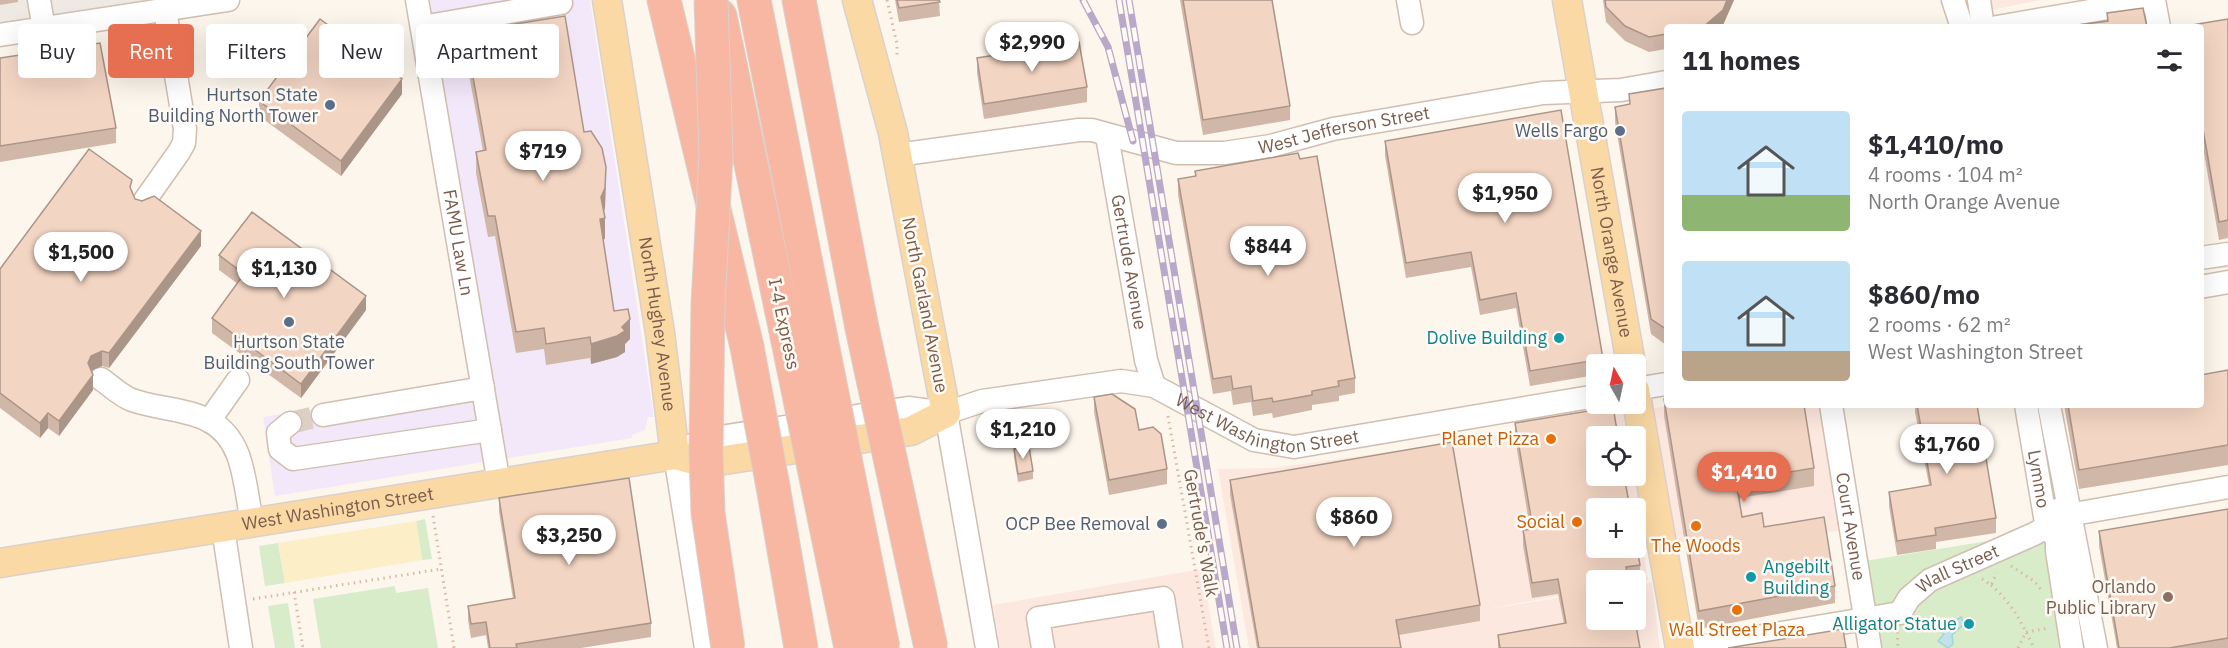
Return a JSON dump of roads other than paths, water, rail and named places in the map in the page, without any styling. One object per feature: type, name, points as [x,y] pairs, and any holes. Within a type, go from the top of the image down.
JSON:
[{"type":"highway","points":[[664,0],[747,347],[801,648]]},
{"type":"highway","points":[[711,0],[716,155],[708,304],[706,451],[708,513],[728,648]]},
{"type":"highway","name":"I-4 Express","points":[[717,0],[851,648]]},
{"type":"highway","name":"I-4 Express","points":[[754,0],[883,648]]},
{"type":"highway","points":[[799,0],[862,328],[931,648]]},
{"type":"highway","points":[[785,648],[794,601]]},
{"type":"main road","name":"North Hughey Avenue","points":[[607,0],[660,333],[675,455]]},
{"type":"main road","name":"North Garland Avenue","points":[[857,0],[897,155],[946,413]]},
{"type":"main road","name":"North Orange Avenue","points":[[1567,0],[1629,354]]},
{"type":"main road","name":"West Washington Street","points":[[0,563],[675,455],[705,463],[911,431],[946,413]]},
{"type":"main road","points":[[1639,414],[1680,648]]},
{"type":"street","points":[[39,0],[43,24]]},
{"type":"street","points":[[76,24],[228,0]]},
{"type":"street","name":"FAMU Law Ln","points":[[417,0],[421,24]]},
{"type":"street","points":[[1408,0],[1412,23]]},
{"type":"street","points":[[1953,0],[1961,24]]},
{"type":"street","points":[[1979,0],[1983,24]]},
{"type":"street","points":[[2014,24],[2154,0],[2158,24]]},
{"type":"street","points":[[439,24],[561,3]]},
{"type":"street","points":[[143,203],[184,142],[185,129],[165,10]]},
{"type":"street","points":[[0,35],[18,33]]},
{"type":"street","name":"FAMU Law Ln","points":[[431,78],[499,484]]},
{"type":"street","name":"West Jefferson Street","points":[[897,155],[1070,131],[1100,133],[1176,153],[1224,153],[1271,146],[1333,129],[1543,93],[1621,90],[1664,82]]},
{"type":"street","name":"Gertrude Avenue","points":[[1100,133],[1144,349],[1154,386]]},
{"type":"street","points":[[2204,257],[2228,254]]},
{"type":"street","points":[[2204,280],[2228,282]]},
{"type":"street","points":[[101,380],[129,399],[191,411],[209,421],[224,434],[238,454],[252,524]]},
{"type":"street","points":[[209,421],[238,380]]},
{"type":"street","name":"West Washington Street","points":[[946,413],[982,401],[1110,382],[1137,382],[1154,386],[1244,436],[1263,443],[1294,447],[1586,398]]},
{"type":"street","points":[[1646,388],[1664,384]]},
{"type":"street","points":[[323,415],[483,388]]},
{"type":"street","name":"Court Avenue","points":[[1831,408],[1870,648]]},
{"type":"street","name":"Lymmo","points":[[2027,408],[2058,520]]},
{"type":"street","name":"Lymmo","points":[[2039,408],[2058,520],[2057,551],[2072,648]]},
{"type":"street","points":[[2049,408],[2058,520],[2096,648]]},
{"type":"street","name":"North Garland Avenue","points":[[946,413],[987,648]]},
{"type":"street","points":[[290,423],[278,433],[280,449],[293,459],[490,430]]},
{"type":"street","name":"North Hughey Avenue","points":[[675,455],[706,648]]},
{"type":"street","name":"Wall Street","points":[[1693,648],[1900,613],[1909,598],[1930,580],[2058,520],[2228,487]]},
{"type":"street","points":[[223,528],[241,648]]},
{"type":"street","points":[[1043,648],[1038,618],[1163,598],[1171,648]]},
{"type":"water","points":[[1961,617],[1964,624],[1952,635],[1953,644],[1948,648],[1938,641],[1944,634],[1941,632]]},
{"type":"tunnel","points":[[290,423],[323,415]]},
{"type":"railway","points":[[1083,0],[1108,47],[1133,141]]},
{"type":"railway","points":[[1119,0],[1227,648]]},
{"type":"railway","points":[[1129,0],[1237,648]]},
{"type":"place","name":"Hurtson State Building North Tower","points":[[330,105]]},
{"type":"place","name":"Wells Fargo","points":[[1620,131]]},
{"type":"place","name":"Hurtson State Building South Tower","points":[[289,322]]},
{"type":"place","name":"Dolive Building","points":[[1559,338]]},
{"type":"place","name":"Planet Pizza","points":[[1551,439]]},
{"type":"place","name":"Social","points":[[1577,522]]},
{"type":"place","name":"OCP Bee Removal","points":[[1162,524]]},
{"type":"place","name":"The Woods","points":[[1696,526]]},
{"type":"place","name":"Angebilt Building","points":[[1751,577]]},
{"type":"place","name":"Orlando Public Library","points":[[2168,597]]},
{"type":"place","name":"Wall Street Plaza","points":[[1737,610]]},
{"type":"place","name":"Alligator Statue","points":[[1969,624]]}]
